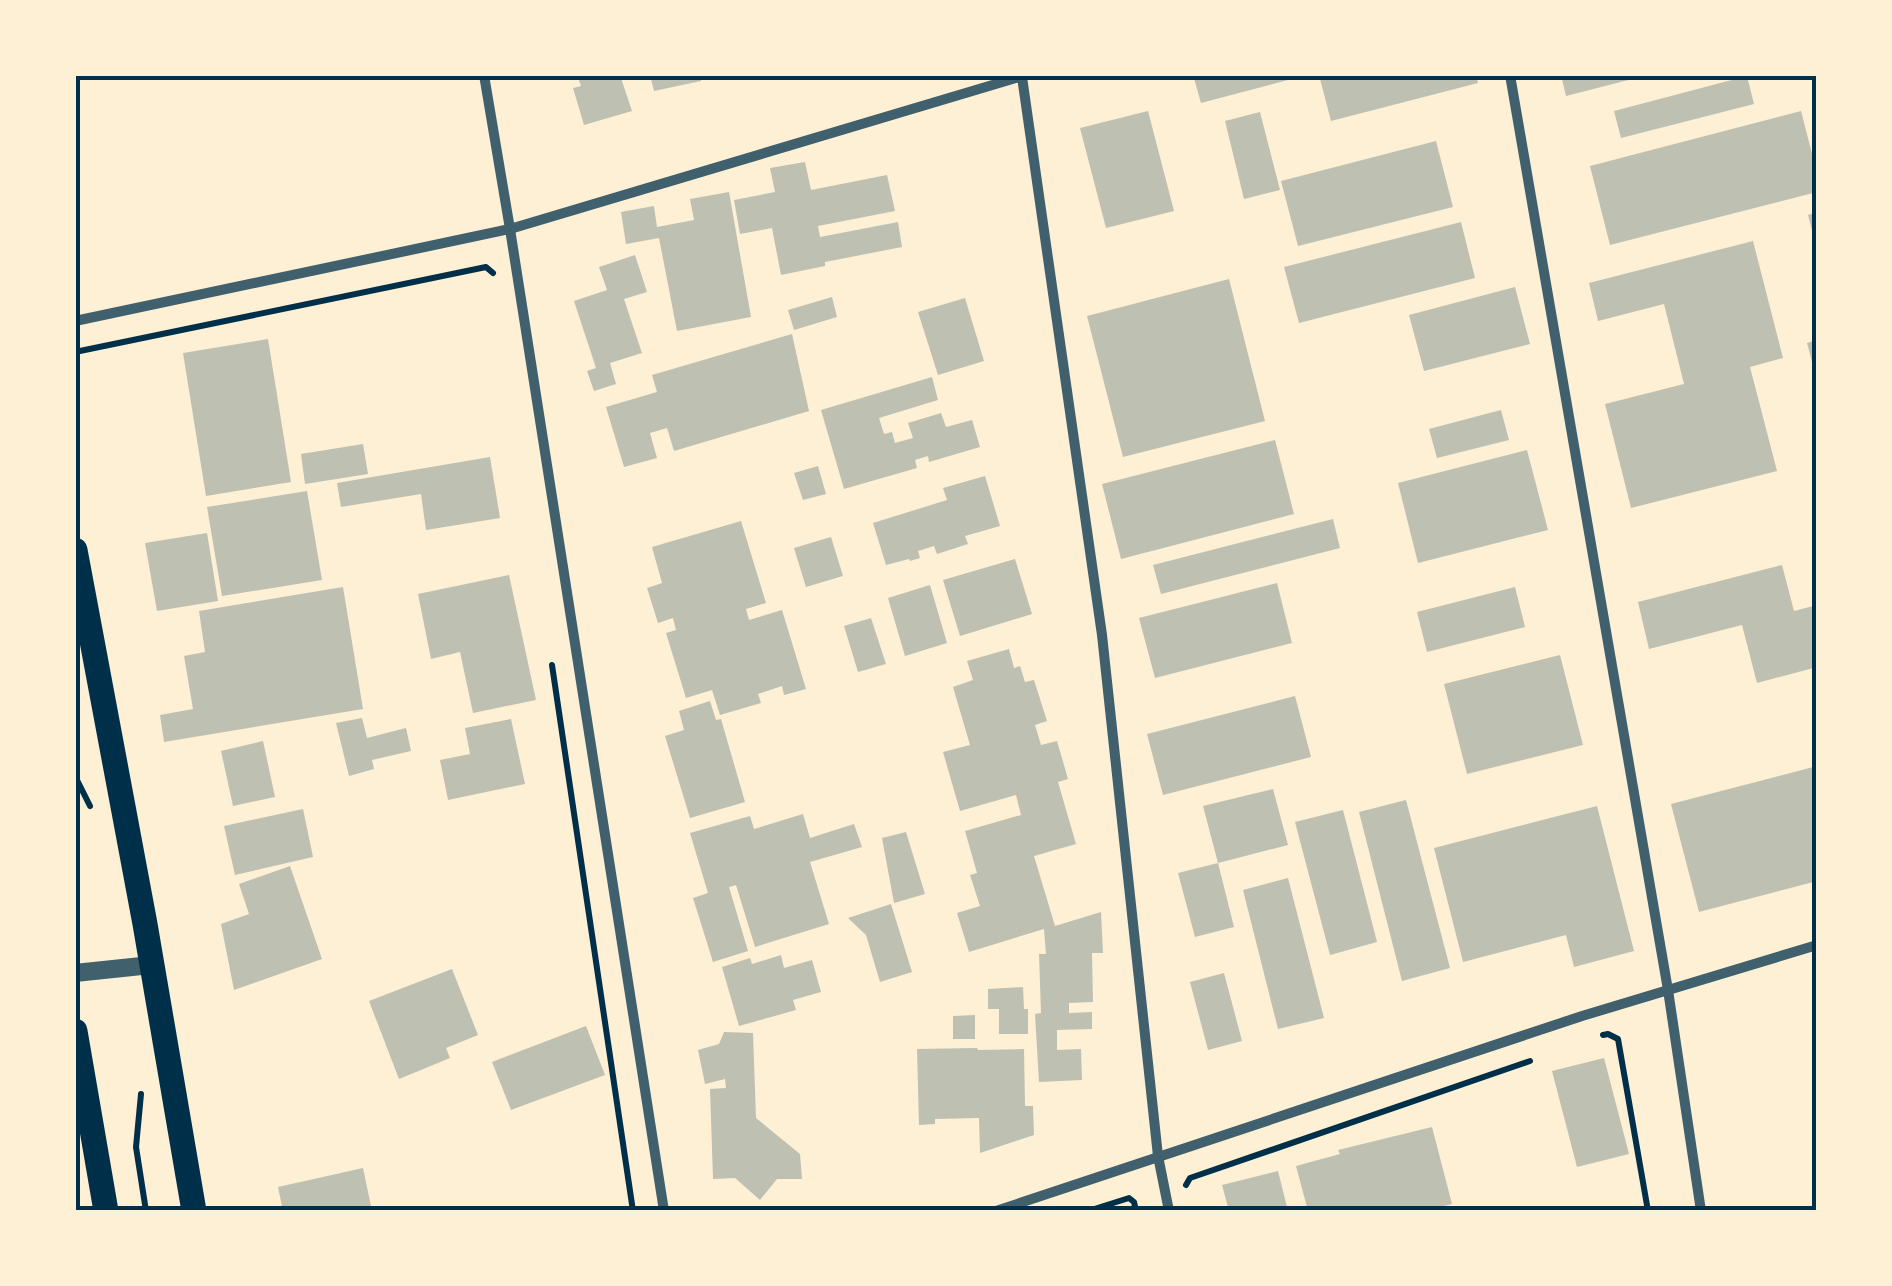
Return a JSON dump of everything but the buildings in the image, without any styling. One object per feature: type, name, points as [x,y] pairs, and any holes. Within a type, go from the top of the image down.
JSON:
[{"type":"main road","points":[[75,550],[194,1211]]},
{"type":"main road","points":[[75,1031],[106,1211]]},
{"type":"street","points":[[484,75],[664,1211]]},
{"type":"street","points":[[1510,75],[1668,990],[1701,1211]]},
{"type":"street","points":[[75,321],[510,229],[1024,76],[1102,635],[1158,1156],[1169,1211]]},
{"type":"street","points":[[996,1211],[1546,1028],[1817,945]]},
{"type":"street","points":[[75,973],[151,966]]},
{"type":"path","points":[[75,352],[486,267],[494,274]]},
{"type":"path","points":[[552,664],[632,1211]]},
{"type":"path","points":[[1590,1040],[1608,1034],[1618,1039],[1648,1211]]},
{"type":"path","points":[[1180,1187],[1186,1186],[1190,1178],[1535,1059]]},
{"type":"path","points":[[142,1090],[136,1148],[146,1211]]},
{"type":"path","points":[[1088,1211],[1134,1203]]}]
